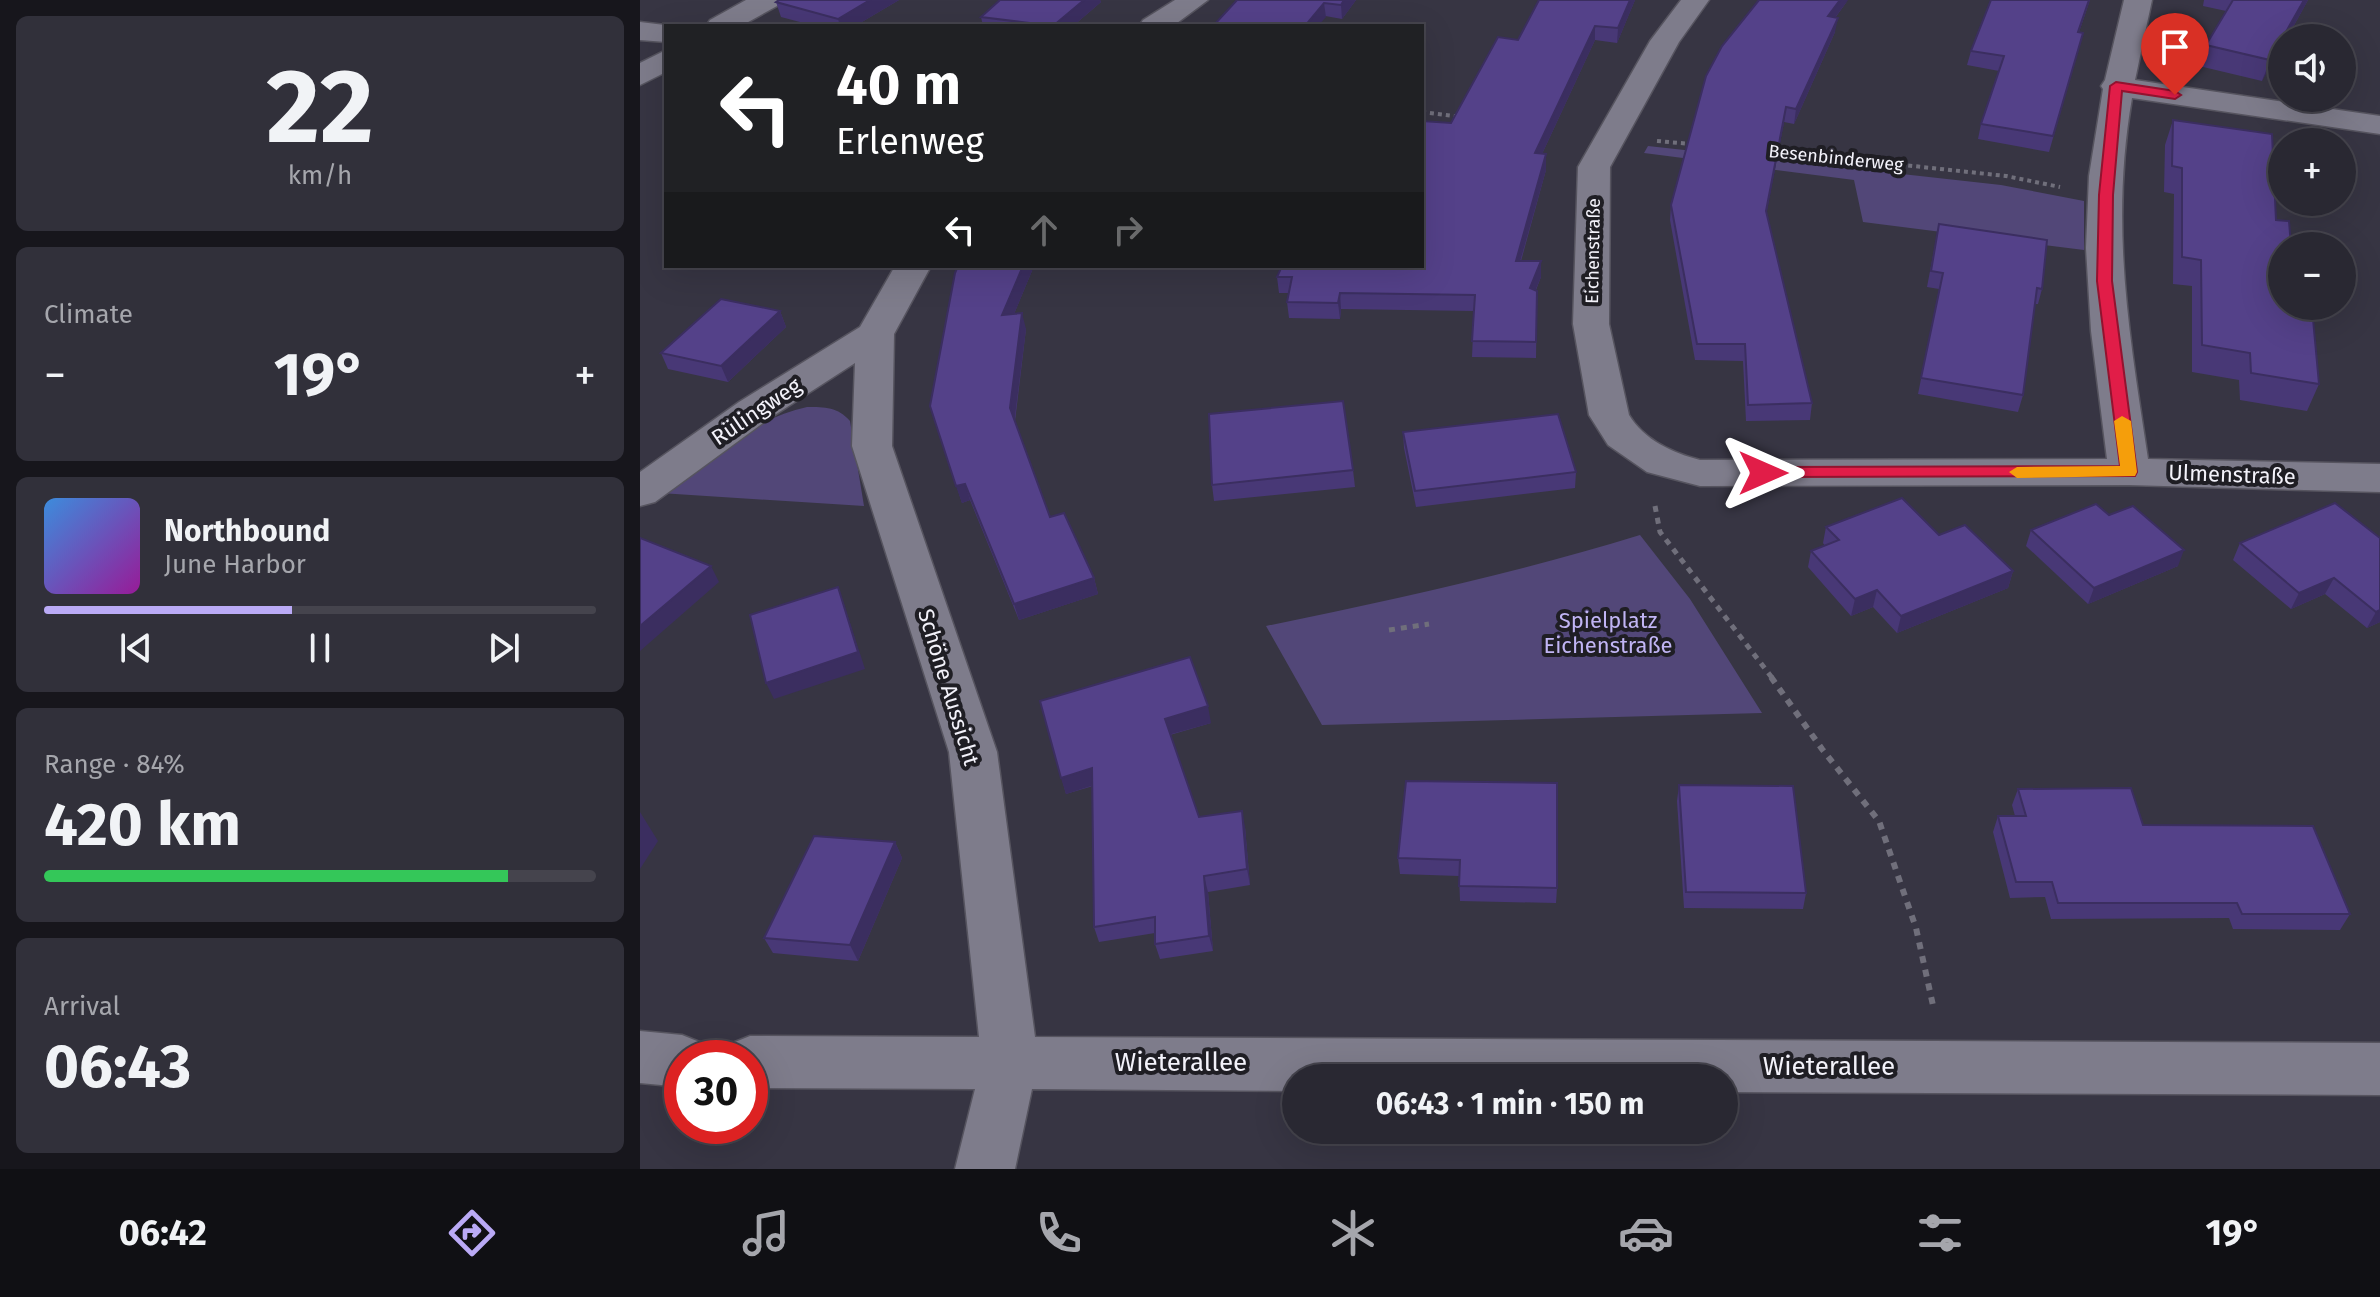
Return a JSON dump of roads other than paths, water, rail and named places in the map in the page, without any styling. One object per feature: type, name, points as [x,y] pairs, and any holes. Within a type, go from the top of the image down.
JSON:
[{"type":"street","points":[[724,24],[767,0]]},
{"type":"street","points":[[1156,24],[1194,0]]},
{"type":"street","name":"Eichenstraße","points":[[1695,0],[1665,41],[1594,167],[1591,324],[1609,415],[1622,436],[1661,463],[1700,473]]},
{"type":"street","points":[[2129,472],[2105,281],[2106,195],[2116,86],[2138,0]]},
{"type":"street","points":[[640,31],[664,33]]},
{"type":"street","points":[[640,76],[664,60]]},
{"type":"street","points":[[2116,86],[2380,125]]},
{"type":"street","name":"Schöne Aussicht","points":[[912,268],[875,334],[872,446],[973,752],[1010,1061],[985,1169]]},
{"type":"street","name":"Rülingweg","points":[[640,492],[753,411],[875,334]]},
{"type":"street","name":"Ulmenstraße","points":[[1700,473],[2129,472],[2380,478]]},
{"type":"street","points":[[640,1057],[664,1059]]},
{"type":"street","name":"Wieterallee","points":[[768,1062],[2380,1069]]},
{"type":"park label","name":"Spielplatz Eichenstraße","points":[[1608,632]]}]
